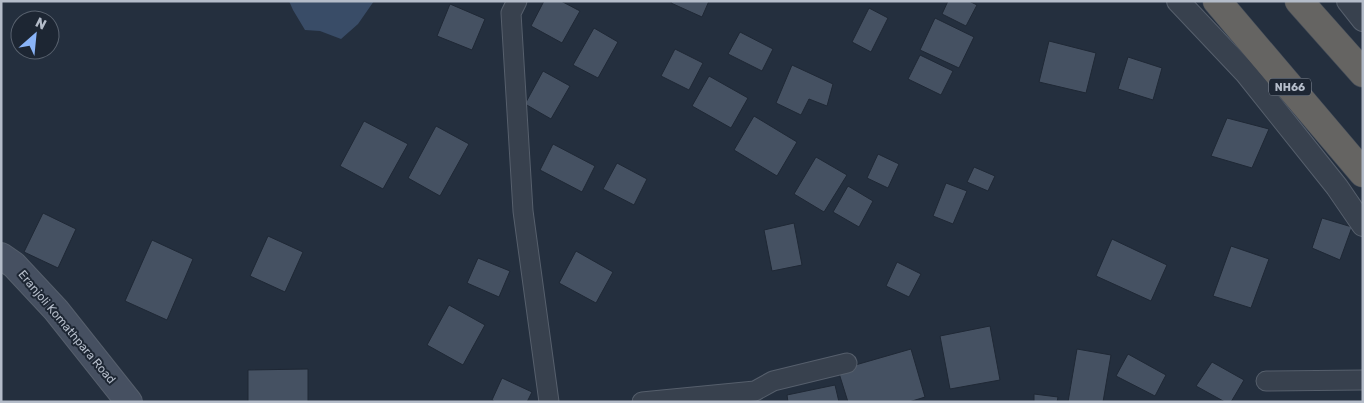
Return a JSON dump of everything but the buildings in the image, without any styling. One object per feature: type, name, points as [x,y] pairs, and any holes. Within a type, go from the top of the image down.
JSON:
[{"type":"highway","name":"NH66","points":[[1217,1],[1363,173]]},
{"type":"highway","points":[[1299,1],[1363,73]]},
{"type":"main road","name":"Eranjoli Komathpara Road","points":[[1,256],[14,265],[56,310],[129,402]]},
{"type":"street","points":[[517,1],[511,13],[523,211],[549,402]]},
{"type":"street","points":[[1178,1],[1246,72],[1337,186],[1363,225]]},
{"type":"street","points":[[1348,1],[1363,20]]},
{"type":"street","points":[[642,402],[755,391],[773,381],[846,363]]},
{"type":"street","points":[[1266,381],[1363,380]]},
{"type":"water","points":[[289,1],[374,1],[358,24],[341,39],[320,31],[305,30]]}]
